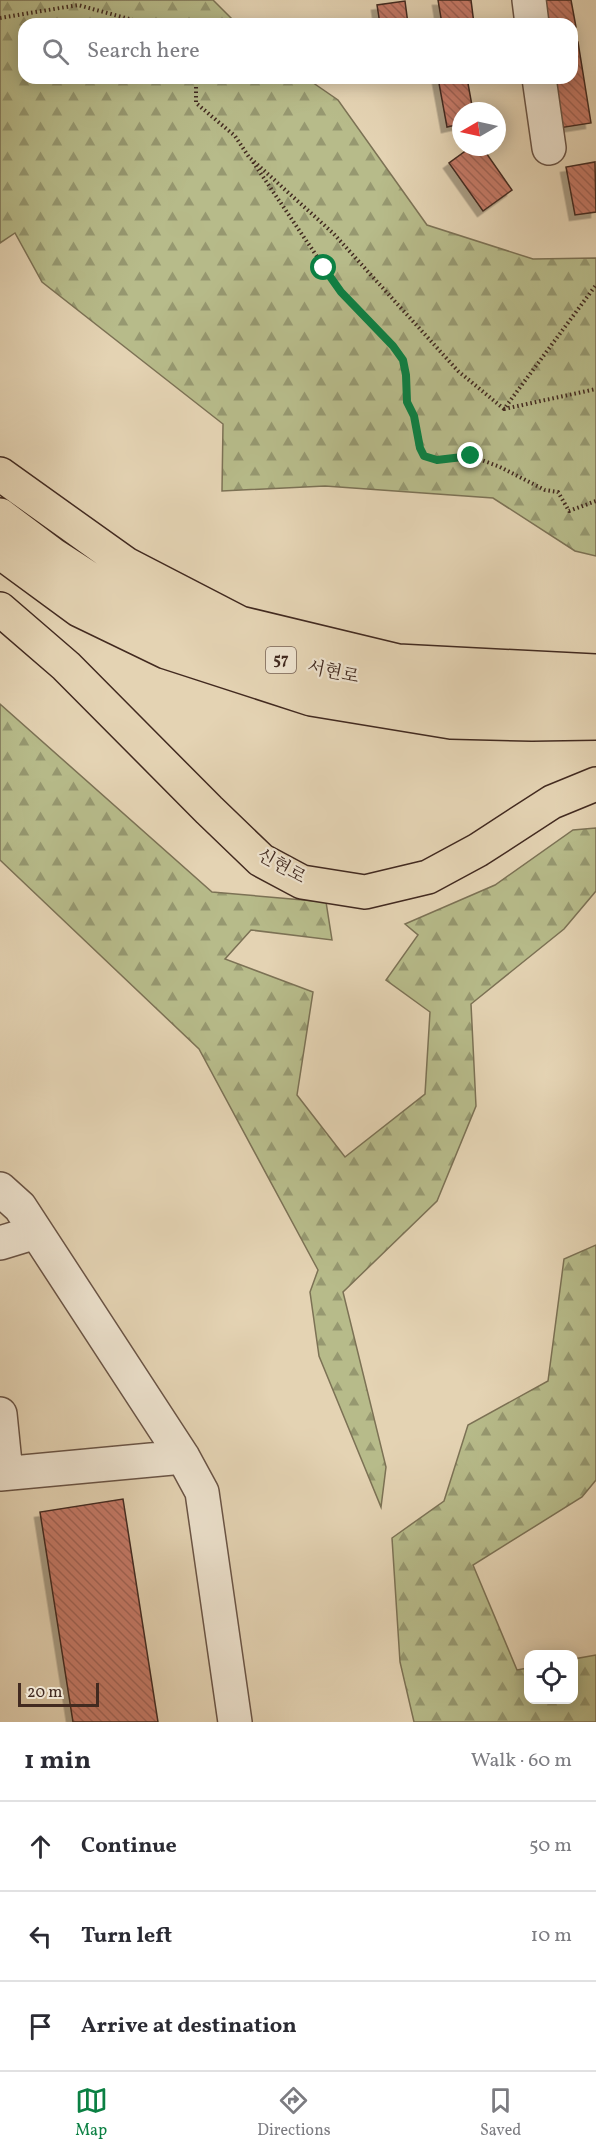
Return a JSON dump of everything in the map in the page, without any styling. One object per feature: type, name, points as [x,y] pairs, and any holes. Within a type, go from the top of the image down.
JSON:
[{"type":"main road","points":[[0,474],[126,564],[240,622],[398,661],[596,671]]},
{"type":"main road","name":"서현로","points":[[0,515],[52,554],[109,591],[177,626],[333,677],[487,693],[596,691]]},
{"type":"main road","name":"서현로","points":[[0,552],[79,610],[166,652],[311,699],[451,722],[596,723]]},
{"type":"main road","name":"신현로","points":[[0,609],[66,666],[261,860],[302,882],[365,892],[428,876],[478,850],[552,802],[596,784]]},
{"type":"lane","points":[[529,0],[531,18]]},
{"type":"lane","points":[[540,84],[549,148]]},
{"type":"lane","points":[[0,1189],[20,1207],[183,1457],[202,1492],[236,1722]]},
{"type":"lane","points":[[0,1243],[36,1232]]},
{"type":"lane","points":[[0,1414],[3,1474],[183,1457]]},
{"type":"path","points":[[0,18],[78,5],[127,18]]},
{"type":"path","points":[[196,84],[196,104],[235,136],[341,292],[393,346],[403,360],[407,402],[414,416],[420,448],[424,456],[437,460],[471,456],[500,467],[545,490],[558,492],[569,511],[596,501]]},
{"type":"path","points":[[249,157],[333,233],[458,371],[504,409]]},
{"type":"path","points":[[504,409],[596,285]]},
{"type":"path","points":[[504,409],[596,389]]},
{"type":"green space","points":[[0,0],[213,0],[231,18],[18,18],[18,84],[315,84],[338,100],[427,225],[533,259],[596,258],[596,556],[575,551],[493,498],[325,486],[222,491],[223,424],[42,282],[15,233],[0,243]]},
{"type":"green space","points":[[0,704],[212,892],[326,902],[332,940],[251,930],[225,959],[313,992],[297,1095],[345,1157],[425,1094],[430,1012],[386,980],[418,935],[405,924],[495,885],[573,830],[596,828],[596,891],[564,929],[471,1004],[476,1106],[437,1201],[343,1292],[386,1467],[381,1507],[319,1356],[310,1292],[318,1270],[199,1049],[0,860]]},
{"type":"green space","points":[[596,1245],[596,1480],[582,1497],[473,1565],[517,1670],[524,1669],[524,1704],[578,1704],[578,1658],[596,1655],[596,1722],[414,1722],[400,1662],[392,1538],[444,1501],[468,1425],[548,1381],[564,1259]]},
{"type":"building","points":[[438,0],[471,0],[473,18],[441,18]]},
{"type":"building","points":[[539,0],[571,0],[574,18],[542,18]]},
{"type":"building","points":[[405,1],[407,18],[379,18],[377,5]]},
{"type":"building","points":[[578,42],[591,123],[559,128],[552,84],[578,84]]},
{"type":"building","points":[[439,84],[468,84],[471,102],[452,102],[452,126],[447,127]]},
{"type":"building","points":[[459,156],[488,156],[512,190],[483,211],[449,163]]},
{"type":"building","points":[[595,162],[596,212],[575,215],[566,167]]},
{"type":"building","points":[[123,1499],[158,1722],[73,1722],[40,1512]]},
{"type":"route","points":[[324,268],[341,292],[393,346],[403,360],[407,402],[414,416],[420,448],[424,456],[437,460],[471,456]]}]
